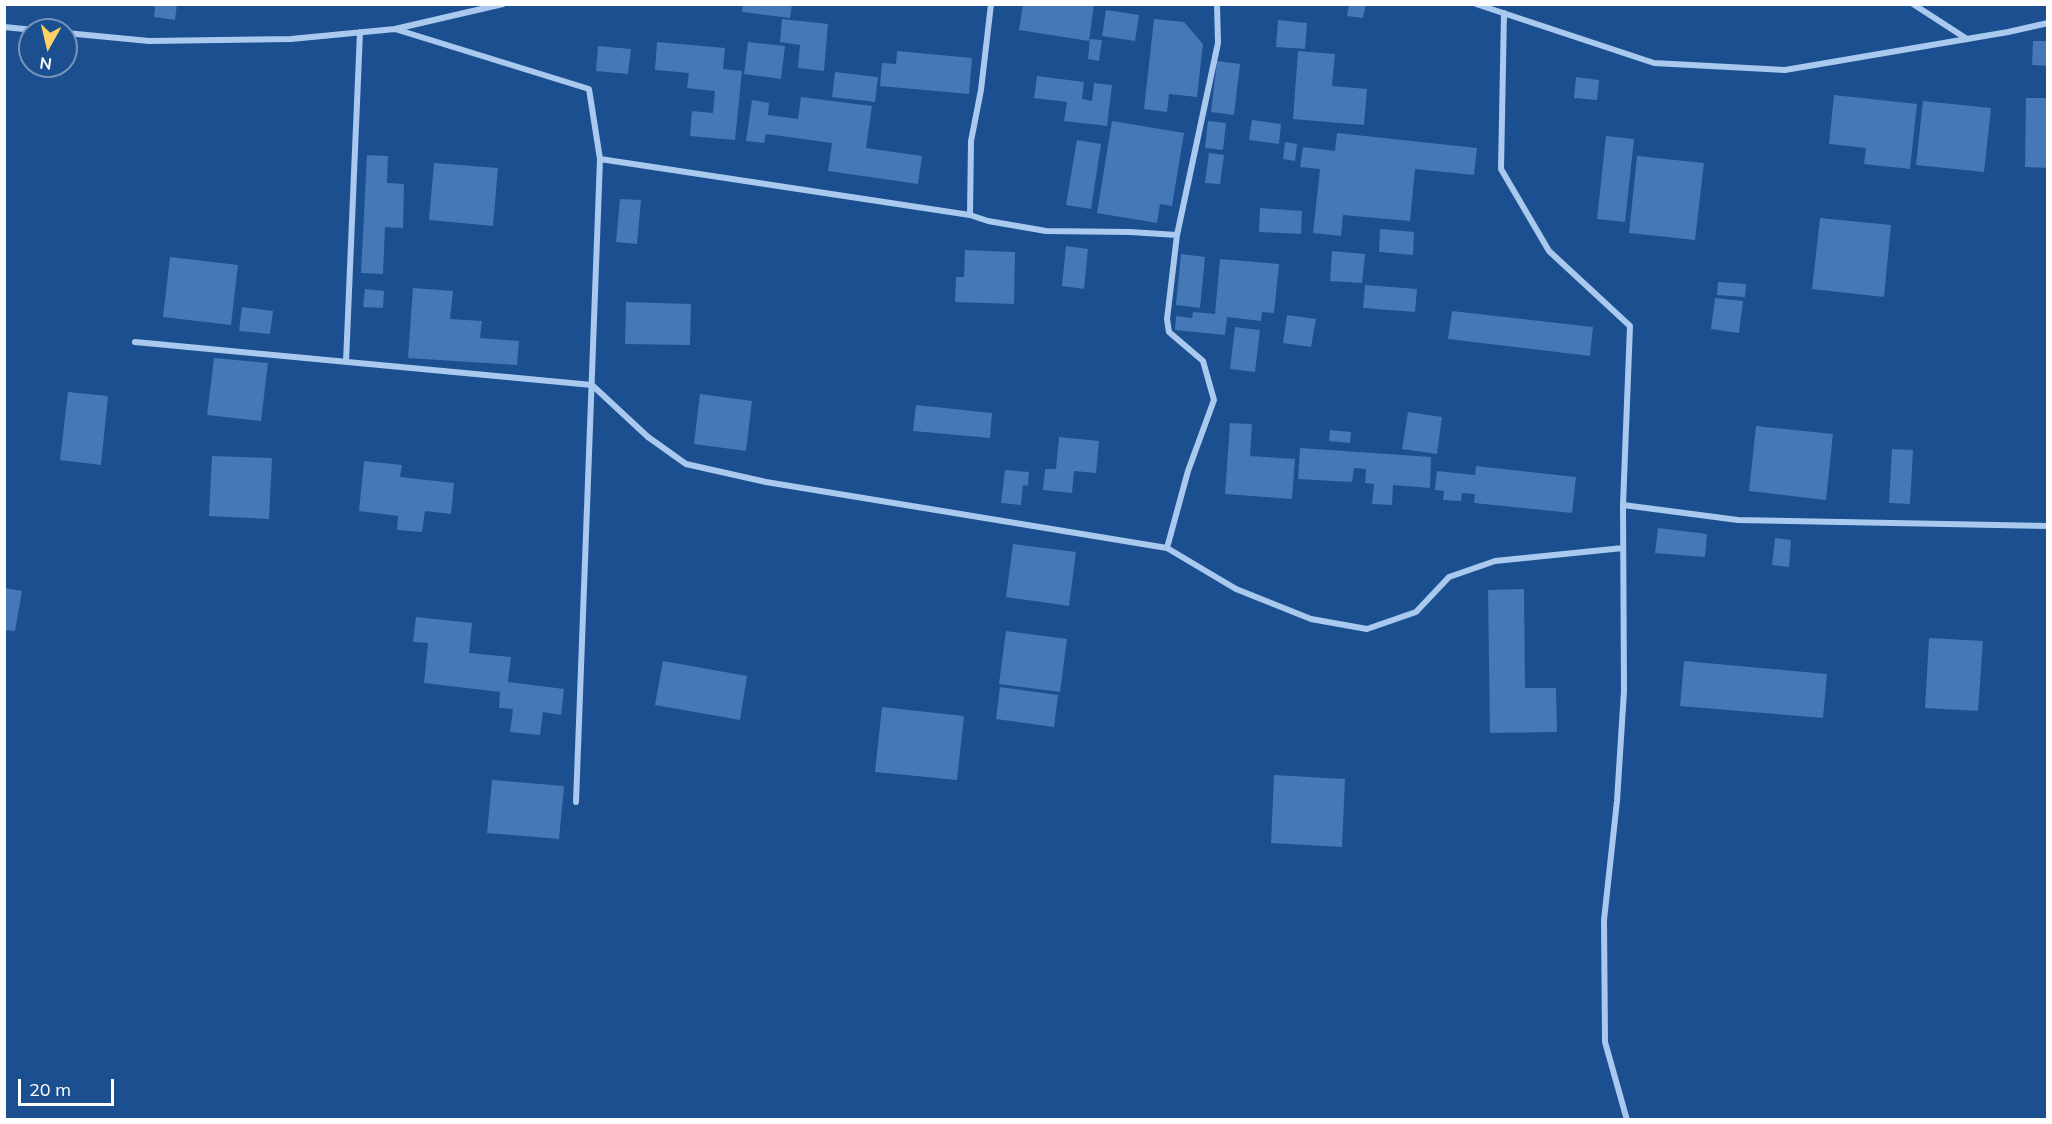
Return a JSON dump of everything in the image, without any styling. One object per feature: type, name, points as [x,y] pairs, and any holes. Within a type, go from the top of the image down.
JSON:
[{"type":"street","points":[[78,34],[149,41],[291,39],[395,29],[503,4]]},
{"type":"street","points":[[970,215],[971,141],[981,90],[991,4]]},
{"type":"street","points":[[1167,548],[1188,471],[1214,400],[1203,361],[1169,332],[1167,319],[1177,235],[1218,43],[1217,4]]},
{"type":"street","points":[[1476,4],[1654,63],[1785,70],[2048,23]]},
{"type":"street","points":[[1913,4],[1968,39]]},
{"type":"street","points":[[1504,14],[1501,169],[1549,251],[1630,327],[1623,505],[1624,691],[1617,801],[1604,920],[1605,1041],[1627,1119]]},
{"type":"street","points":[[395,29],[590,89],[600,159],[576,802]]},
{"type":"street","points":[[346,362],[360,32]]},
{"type":"street","points":[[600,159],[970,215],[988,221],[1046,231],[1177,235]]},
{"type":"street","points":[[135,342],[592,386],[648,437],[686,464],[778,484],[1167,548],[1236,590],[1311,619],[1367,629],[1416,612],[1449,577],[1495,561],[1623,548]]},
{"type":"street","points":[[1623,505],[1738,520],[2048,526]]},
{"type":"building","points":[[144,4],[177,4],[175,20],[154,17],[155,7]]},
{"type":"building","points":[[743,4],[792,4],[790,18],[742,12]]},
{"type":"building","points":[[1023,4],[1094,4],[1089,41],[1019,30]]},
{"type":"building","points":[[1349,4],[1366,4],[1363,18],[1347,16]]},
{"type":"building","points":[[1106,10],[1139,15],[1135,41],[1102,36]]},
{"type":"building","points":[[782,19],[828,24],[824,71],[798,68],[800,45],[780,42]]},
{"type":"building","points":[[1154,19],[1184,22],[1203,44],[1197,97],[1169,94],[1167,112],[1144,109]]},
{"type":"building","points":[[1278,20],[1307,23],[1305,49],[1276,47]]},
{"type":"building","points":[[1090,39],[1102,40],[1099,61],[1088,59]]},
{"type":"building","points":[[2033,41],[2048,41],[2048,66],[2032,65]]},
{"type":"building","points":[[657,42],[725,48],[723,69],[742,71],[735,140],[690,136],[692,111],[713,113],[715,91],[687,88],[689,73],[655,70]]},
{"type":"building","points":[[748,42],[785,46],[781,79],[744,74]]},
{"type":"building","points":[[598,46],[631,49],[628,74],[596,71]]},
{"type":"building","points":[[897,51],[972,58],[969,94],[880,86],[882,63],[896,64]]},
{"type":"building","points":[[1298,51],[1335,54],[1332,86],[1367,89],[1364,125],[1293,119]]},
{"type":"building","points":[[1217,61],[1240,64],[1234,115],[1211,112]]},
{"type":"building","points":[[835,72],[878,77],[875,102],[832,97]]},
{"type":"building","points":[[1037,76],[1084,82],[1082,99],[1092,101],[1094,83],[1112,85],[1107,126],[1064,121],[1067,102],[1034,98]]},
{"type":"building","points":[[1576,77],[1599,80],[1597,100],[1574,98]]},
{"type":"building","points":[[1834,95],[1917,104],[1910,169],[1864,164],[1866,148],[1829,144]]},
{"type":"building","points":[[801,97],[872,106],[866,148],[922,156],[918,184],[828,171],[832,143],[766,134],[764,143],[746,141],[752,100],[769,103],[768,115],[798,119]]},
{"type":"building","points":[[2026,98],[2048,98],[2048,168],[2025,167]]},
{"type":"building","points":[[1923,101],[1991,108],[1984,172],[1916,165]]},
{"type":"building","points":[[1252,120],[1281,124],[1279,144],[1249,140]]},
{"type":"building","points":[[1112,121],[1184,133],[1172,206],[1160,204],[1157,223],[1097,213]]},
{"type":"building","points":[[1208,121],[1226,123],[1223,150],[1205,148]]},
{"type":"building","points":[[1337,133],[1477,148],[1474,175],[1415,169],[1410,221],[1343,215],[1341,236],[1313,233],[1320,169],[1300,167],[1303,147],[1335,151]]},
{"type":"building","points":[[1606,136],[1634,139],[1625,222],[1597,219]]},
{"type":"building","points":[[1077,140],[1101,144],[1091,209],[1066,205]]},
{"type":"building","points":[[1285,142],[1297,144],[1295,161],[1283,159]]},
{"type":"building","points":[[1209,153],[1224,155],[1220,184],[1205,183]]},
{"type":"building","points":[[367,155],[388,156],[387,183],[404,184],[403,228],[385,227],[383,274],[361,273]]},
{"type":"building","points":[[1637,156],[1704,163],[1695,240],[1629,233]]},
{"type":"building","points":[[434,163],[498,168],[493,226],[429,220]]},
{"type":"building","points":[[620,199],[641,200],[637,244],[616,242]]},
{"type":"building","points":[[1260,208],[1302,211],[1301,234],[1259,232]]},
{"type":"building","points":[[1820,218],[1891,225],[1884,297],[1812,289]]},
{"type":"building","points":[[1380,229],[1414,232],[1413,255],[1379,252]]},
{"type":"building","points":[[1066,246],[1088,249],[1084,289],[1062,286]]},
{"type":"building","points":[[965,250],[1015,252],[1014,304],[955,302],[956,277],[964,277]]},
{"type":"building","points":[[1332,251],[1365,254],[1362,283],[1330,281]]},
{"type":"building","points":[[1181,254],[1205,257],[1200,308],[1176,305]]},
{"type":"building","points":[[170,257],[238,265],[231,325],[163,317]]},
{"type":"building","points":[[1220,259],[1279,264],[1274,313],[1262,312],[1261,321],[1227,317],[1225,335],[1175,330],[1176,316],[1192,318],[1193,312],[1215,314]]},
{"type":"building","points":[[1718,282],[1746,284],[1745,297],[1717,295]]},
{"type":"building","points":[[1365,285],[1417,289],[1415,312],[1363,308]]},
{"type":"building","points":[[413,288],[453,291],[450,319],[482,321],[480,338],[519,341],[517,365],[408,358]]},
{"type":"building","points":[[365,289],[384,291],[383,308],[363,307]]},
{"type":"building","points":[[1715,298],[1743,301],[1739,333],[1711,329]]},
{"type":"building","points":[[626,302],[691,304],[690,345],[625,344]]},
{"type":"building","points":[[242,307],[273,311],[270,334],[239,331]]},
{"type":"building","points":[[1452,311],[1593,327],[1590,356],[1448,339]]},
{"type":"building","points":[[1287,315],[1316,319],[1311,347],[1283,343]]},
{"type":"building","points":[[1235,327],[1260,330],[1255,372],[1230,369]]},
{"type":"building","points":[[214,358],[268,363],[261,421],[207,415]]},
{"type":"building","points":[[68,392],[108,396],[101,465],[60,460]]},
{"type":"building","points":[[700,394],[752,401],[746,451],[694,444]]},
{"type":"building","points":[[916,405],[992,413],[990,438],[913,431]]},
{"type":"building","points":[[1408,412],[1442,417],[1437,454],[1402,449]]},
{"type":"building","points":[[1230,423],[1252,424],[1250,456],[1295,459],[1292,499],[1225,494]]},
{"type":"building","points":[[1756,426],[1833,434],[1826,500],[1749,491]]},
{"type":"building","points":[[1330,430],[1351,432],[1350,443],[1329,441]]},
{"type":"building","points":[[1059,437],[1099,441],[1096,473],[1074,471],[1072,493],[1043,490],[1045,469],[1056,469]]},
{"type":"building","points":[[1300,448],[1431,457],[1430,488],[1393,485],[1392,505],[1372,504],[1374,484],[1365,483],[1366,469],[1354,468],[1352,482],[1298,479]]},
{"type":"building","points":[[1892,449],[1913,450],[1910,504],[1889,503]]},
{"type":"building","points":[[212,456],[272,458],[269,519],[209,516]]},
{"type":"building","points":[[364,461],[402,465],[400,477],[454,483],[451,514],[425,511],[422,532],[397,530],[398,516],[359,511]]},
{"type":"building","points":[[1476,466],[1576,477],[1572,513],[1474,503],[1475,494],[1462,493],[1461,501],[1443,500],[1444,491],[1435,490],[1437,471],[1475,475]]},
{"type":"building","points":[[1005,470],[1029,472],[1028,486],[1023,485],[1021,505],[1001,503]]},
{"type":"building","points":[[1658,528],[1707,534],[1705,557],[1655,553]]},
{"type":"building","points":[[1775,538],[1791,540],[1789,567],[1772,565]]},
{"type":"building","points":[[1013,544],[1076,552],[1069,606],[1006,597]]},
{"type":"building","points":[[4,588],[22,591],[15,631],[4,630]]},
{"type":"building","points":[[1524,589],[1525,688],[1556,688],[1557,732],[1490,733],[1488,590]]},
{"type":"building","points":[[416,617],[472,623],[469,653],[511,657],[508,682],[564,689],[561,715],[543,712],[540,735],[510,732],[513,709],[499,708],[500,692],[424,683],[428,643],[413,642]]},
{"type":"building","points":[[1006,631],[1067,639],[1060,692],[999,684]]},
{"type":"building","points":[[1929,638],[1983,641],[1978,711],[1925,708]]},
{"type":"building","points":[[663,661],[747,676],[740,720],[655,705]]},
{"type":"building","points":[[1684,661],[1827,674],[1823,718],[1680,706]]},
{"type":"building","points":[[1000,687],[1058,695],[1054,727],[996,719]]},
{"type":"building","points":[[882,707],[964,716],[957,780],[875,772]]},
{"type":"building","points":[[1274,775],[1345,779],[1342,847],[1271,843]]},
{"type":"building","points":[[492,780],[564,786],[559,839],[487,833]]}]
